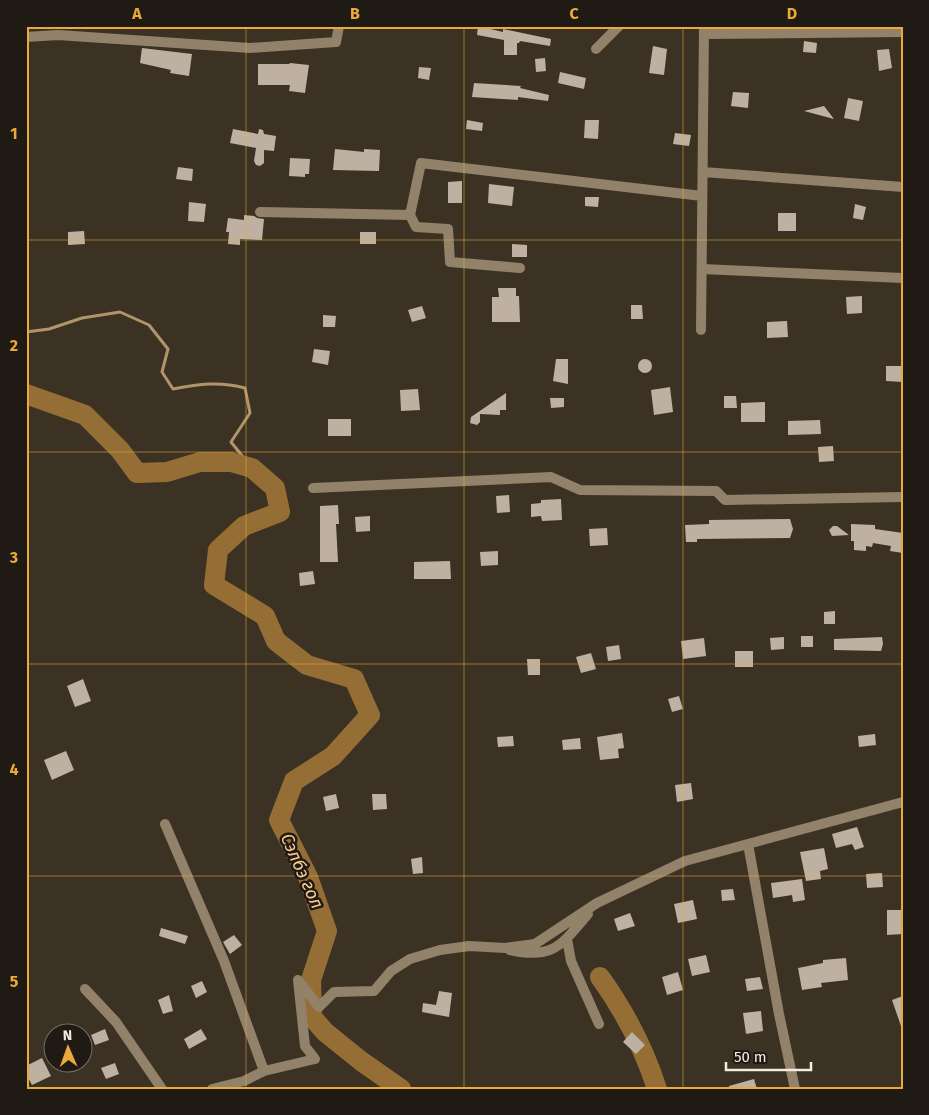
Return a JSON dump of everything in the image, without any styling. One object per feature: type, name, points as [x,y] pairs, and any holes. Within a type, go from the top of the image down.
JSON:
[{"type":"street","points":[[26,37],[58,35],[250,48],[336,42],[339,26]]},
{"type":"street","points":[[596,49],[619,26]]},
{"type":"street","points":[[702,330],[704,30],[734,32],[903,32]]},
{"type":"street","points":[[520,268],[450,262],[448,229],[416,227],[410,216],[421,163],[702,196]]},
{"type":"street","points":[[702,172],[903,187]]},
{"type":"street","points":[[260,212],[410,216]]},
{"type":"street","points":[[702,269],[903,278]]},
{"type":"street","points":[[313,488],[551,477],[580,490],[716,491],[725,500],[903,497]]},
{"type":"street","points":[[505,948],[535,944],[597,903],[685,861],[903,802]]},
{"type":"street","points":[[165,824],[224,962],[264,1071]]},
{"type":"street","points":[[748,844],[779,1014],[795,1089]]},
{"type":"street","points":[[212,1089],[244,1081],[264,1071],[315,1058],[305,1046],[298,980],[319,1007],[334,992],[374,991],[391,972],[410,959],[440,950],[469,946],[505,948],[526,953],[542,952],[560,946],[568,939],[597,903]]},
{"type":"street","points":[[568,939],[573,967],[599,1024]]},
{"type":"street","points":[[85,989],[116,1022],[162,1089]]},
{"type":"building","points":[[478,26],[503,32],[503,29],[551,39],[550,46],[520,41],[517,43],[517,55],[504,55],[504,40],[477,35]]},
{"type":"building","points":[[804,41],[817,43],[816,53],[803,52]]},
{"type":"building","points":[[653,46],[667,49],[664,75],[649,73]]},
{"type":"building","points":[[142,48],[192,54],[189,76],[170,73],[171,70],[140,63]]},
{"type":"building","points":[[889,49],[892,68],[879,71],[877,50]]},
{"type":"building","points":[[545,58],[546,71],[536,72],[535,59]]},
{"type":"building","points":[[290,63],[309,65],[305,93],[289,91],[290,85],[258,85],[258,64]]},
{"type":"building","points":[[419,67],[431,68],[429,80],[418,78]]},
{"type":"building","points":[[560,72],[586,78],[584,89],[558,83]]},
{"type":"building","points":[[474,83],[521,86],[520,88],[549,95],[548,101],[518,97],[518,100],[472,97]]},
{"type":"building","points":[[733,92],[749,93],[748,108],[731,106]]},
{"type":"building","points":[[848,98],[863,101],[859,121],[844,118]]},
{"type":"building","points":[[824,106],[834,119],[804,111]]},
{"type":"building","points":[[467,120],[483,123],[482,131],[466,129]]},
{"type":"building","points":[[585,120],[599,120],[598,139],[584,138]]},
{"type":"building","points":[[233,129],[258,134],[259,129],[263,130],[264,134],[276,136],[274,151],[264,150],[264,163],[260,166],[256,165],[254,161],[256,148],[230,143]]},
{"type":"building","points":[[675,133],[691,135],[689,146],[673,144]]},
{"type":"building","points":[[335,149],[364,152],[364,149],[380,150],[379,171],[333,170]]},
{"type":"building","points":[[290,158],[310,159],[309,174],[305,174],[305,177],[289,176]]},
{"type":"building","points":[[178,167],[193,169],[192,181],[176,179]]},
{"type":"building","points":[[462,181],[462,203],[448,203],[448,182]]},
{"type":"building","points":[[489,184],[514,187],[512,206],[488,203]]},
{"type":"building","points":[[585,197],[599,197],[598,207],[585,206]]},
{"type":"building","points":[[189,202],[206,204],[204,222],[188,221]]},
{"type":"building","points":[[855,204],[866,207],[863,220],[853,218]]},
{"type":"building","points":[[778,213],[796,213],[796,231],[778,231]]},
{"type":"building","points":[[244,215],[264,219],[262,240],[240,239],[240,245],[228,244],[229,232],[226,232],[228,218],[244,220]]},
{"type":"building","points":[[84,231],[85,244],[68,245],[68,232]]},
{"type":"building","points":[[360,232],[376,232],[376,244],[360,244]]},
{"type":"building","points":[[512,244],[527,245],[527,257],[512,257]]},
{"type":"building","points":[[498,288],[516,288],[516,296],[519,296],[520,322],[492,322],[492,297],[499,297]]},
{"type":"building","points":[[862,296],[862,313],[847,314],[846,297]]},
{"type":"building","points":[[631,305],[642,305],[643,319],[631,319]]},
{"type":"building","points":[[422,306],[426,318],[412,322],[408,310]]},
{"type":"building","points":[[323,315],[336,316],[335,327],[323,327]]},
{"type":"building","points":[[787,321],[788,337],[767,338],[767,322]]},
{"type":"building","points":[[314,349],[330,351],[328,365],[312,362]]},
{"type":"building","points":[[556,359],[568,359],[568,384],[553,381]]},
{"type":"building","points":[[645,359],[650,361],[652,366],[650,371],[645,373],[640,371],[638,366],[640,361]]},
{"type":"building","points":[[886,366],[903,366],[903,382],[886,381]]},
{"type":"building","points":[[670,387],[673,412],[654,415],[651,390]]},
{"type":"building","points":[[418,389],[420,410],[401,411],[400,390]]},
{"type":"building","points":[[506,393],[506,410],[500,410],[500,415],[480,414],[480,422],[477,425],[470,423],[471,417]]},
{"type":"building","points":[[724,396],[736,396],[737,408],[724,408]]},
{"type":"building","points":[[550,398],[564,398],[564,407],[551,408]]},
{"type":"building","points":[[765,402],[765,422],[741,422],[741,403]]},
{"type":"building","points":[[328,419],[351,419],[351,436],[328,436]]},
{"type":"building","points":[[820,420],[821,434],[788,435],[788,421]]},
{"type":"building","points":[[833,446],[834,461],[819,462],[818,447]]},
{"type":"building","points":[[509,495],[510,512],[497,513],[496,496]]},
{"type":"building","points":[[561,499],[562,520],[542,521],[541,516],[531,517],[531,504],[541,503],[541,500]]},
{"type":"building","points":[[338,505],[339,524],[336,524],[338,562],[320,562],[320,506]]},
{"type":"building","points":[[370,516],[370,531],[356,532],[355,517]]},
{"type":"building","points":[[790,519],[793,529],[790,538],[697,539],[697,542],[686,542],[685,525],[709,524],[709,520]]},
{"type":"building","points":[[851,524],[875,525],[875,529],[903,533],[903,553],[890,551],[891,546],[873,543],[872,547],[866,546],[866,551],[854,550],[854,541],[851,541]]},
{"type":"building","points":[[833,526],[837,526],[849,535],[832,536],[829,530]]},
{"type":"building","points":[[607,528],[608,545],[590,546],[589,529]]},
{"type":"building","points":[[498,551],[498,565],[481,566],[480,552]]},
{"type":"building","points":[[450,561],[451,579],[414,579],[414,562]]},
{"type":"building","points":[[313,571],[315,584],[300,586],[299,573]]},
{"type":"building","points":[[835,611],[835,624],[824,624],[824,612]]},
{"type":"building","points":[[801,636],[813,636],[813,647],[801,647]]},
{"type":"building","points":[[784,637],[784,649],[771,650],[770,638]]},
{"type":"building","points":[[882,637],[881,651],[834,650],[834,639]]},
{"type":"building","points":[[704,638],[706,656],[683,659],[681,641]]},
{"type":"building","points":[[619,645],[621,659],[608,661],[606,647]]},
{"type":"building","points":[[735,651],[753,651],[753,667],[735,667]]},
{"type":"building","points":[[591,653],[596,669],[581,673],[576,657]]},
{"type":"building","points":[[527,659],[540,659],[540,675],[528,675]]},
{"type":"building","points":[[83,679],[91,701],[75,707],[67,686]]},
{"type":"building","points":[[679,696],[683,709],[672,712],[668,699]]},
{"type":"building","points":[[622,733],[624,748],[618,749],[619,758],[600,760],[597,737]]},
{"type":"building","points":[[875,734],[876,745],[859,747],[858,736]]},
{"type":"building","points":[[513,736],[514,746],[498,747],[497,737]]},
{"type":"building","points":[[580,738],[581,749],[563,750],[562,740]]},
{"type":"building","points":[[66,751],[74,770],[52,780],[44,760]]},
{"type":"building","points":[[691,783],[693,799],[677,802],[675,785]]},
{"type":"building","points":[[336,794],[339,808],[326,811],[323,797]]},
{"type":"building","points":[[372,794],[386,794],[387,809],[373,810]]},
{"type":"building","points":[[857,827],[864,847],[855,850],[852,844],[836,848],[832,834]]},
{"type":"building","points":[[824,848],[828,869],[820,871],[821,879],[806,881],[800,852]]},
{"type":"building","points":[[422,857],[423,873],[413,874],[411,859]]},
{"type":"building","points":[[882,873],[883,887],[867,888],[866,874]]},
{"type":"building","points":[[802,879],[805,900],[793,902],[792,895],[773,898],[771,883]]},
{"type":"building","points":[[733,889],[735,900],[722,901],[721,890]]},
{"type":"building","points":[[693,900],[697,919],[678,923],[674,904]]},
{"type":"building","points":[[887,910],[902,910],[903,934],[887,935]]},
{"type":"building","points":[[630,913],[635,926],[618,931],[614,919]]},
{"type":"building","points":[[161,928],[188,936],[185,944],[159,936]]},
{"type":"building","points":[[234,935],[242,945],[230,954],[223,942]]},
{"type":"building","points":[[706,955],[710,972],[692,976],[688,959]]},
{"type":"building","points":[[846,958],[848,980],[821,983],[822,987],[802,990],[798,968],[823,963],[823,960]]},
{"type":"building","points":[[678,972],[683,990],[667,995],[662,977]]},
{"type":"building","points":[[760,977],[763,989],[747,991],[745,979]]},
{"type":"building","points":[[202,981],[207,992],[196,998],[191,986]]},
{"type":"building","points":[[439,991],[452,993],[449,1017],[422,1012],[423,1003],[436,1005]]},
{"type":"building","points":[[169,995],[173,1011],[163,1014],[158,1000]]},
{"type":"building","points":[[903,996],[903,1025],[901,1026],[892,1000]]},
{"type":"building","points":[[761,1011],[763,1031],[746,1034],[743,1013]]},
{"type":"building","points":[[105,1029],[109,1040],[95,1045],[92,1035]]},
{"type":"building","points":[[201,1029],[207,1039],[189,1049],[184,1039]]},
{"type":"building","points":[[632,1032],[645,1045],[636,1054],[623,1042]]},
{"type":"building","points":[[42,1058],[42,1072],[49,1072],[51,1076],[32,1085],[26,1074],[26,1066]]},
{"type":"building","points":[[115,1063],[119,1074],[106,1079],[101,1068]]},
{"type":"building","points":[[754,1079],[757,1089],[729,1089],[729,1086]]},
{"type":"waterway","points":[[26,307],[26,332],[49,329],[82,318],[120,312],[149,325],[168,349],[162,372],[173,389],[209,384],[226,384],[245,388],[250,413],[231,442],[252,468]]},
{"type":"waterway","name":"Сэлбэ гол","points":[[26,394],[85,415],[120,450],[137,473],[167,472],[200,462],[231,462],[252,468],[275,488],[280,512],[244,526],[218,550],[214,585],[265,616],[276,641],[307,665],[354,679],[370,715],[333,756],[294,781],[279,820],[308,877],[327,931],[311,980],[312,1017],[325,1032],[361,1061],[401,1089]]},
{"type":"waterway","points":[[600,977],[633,1031],[657,1089]]}]
